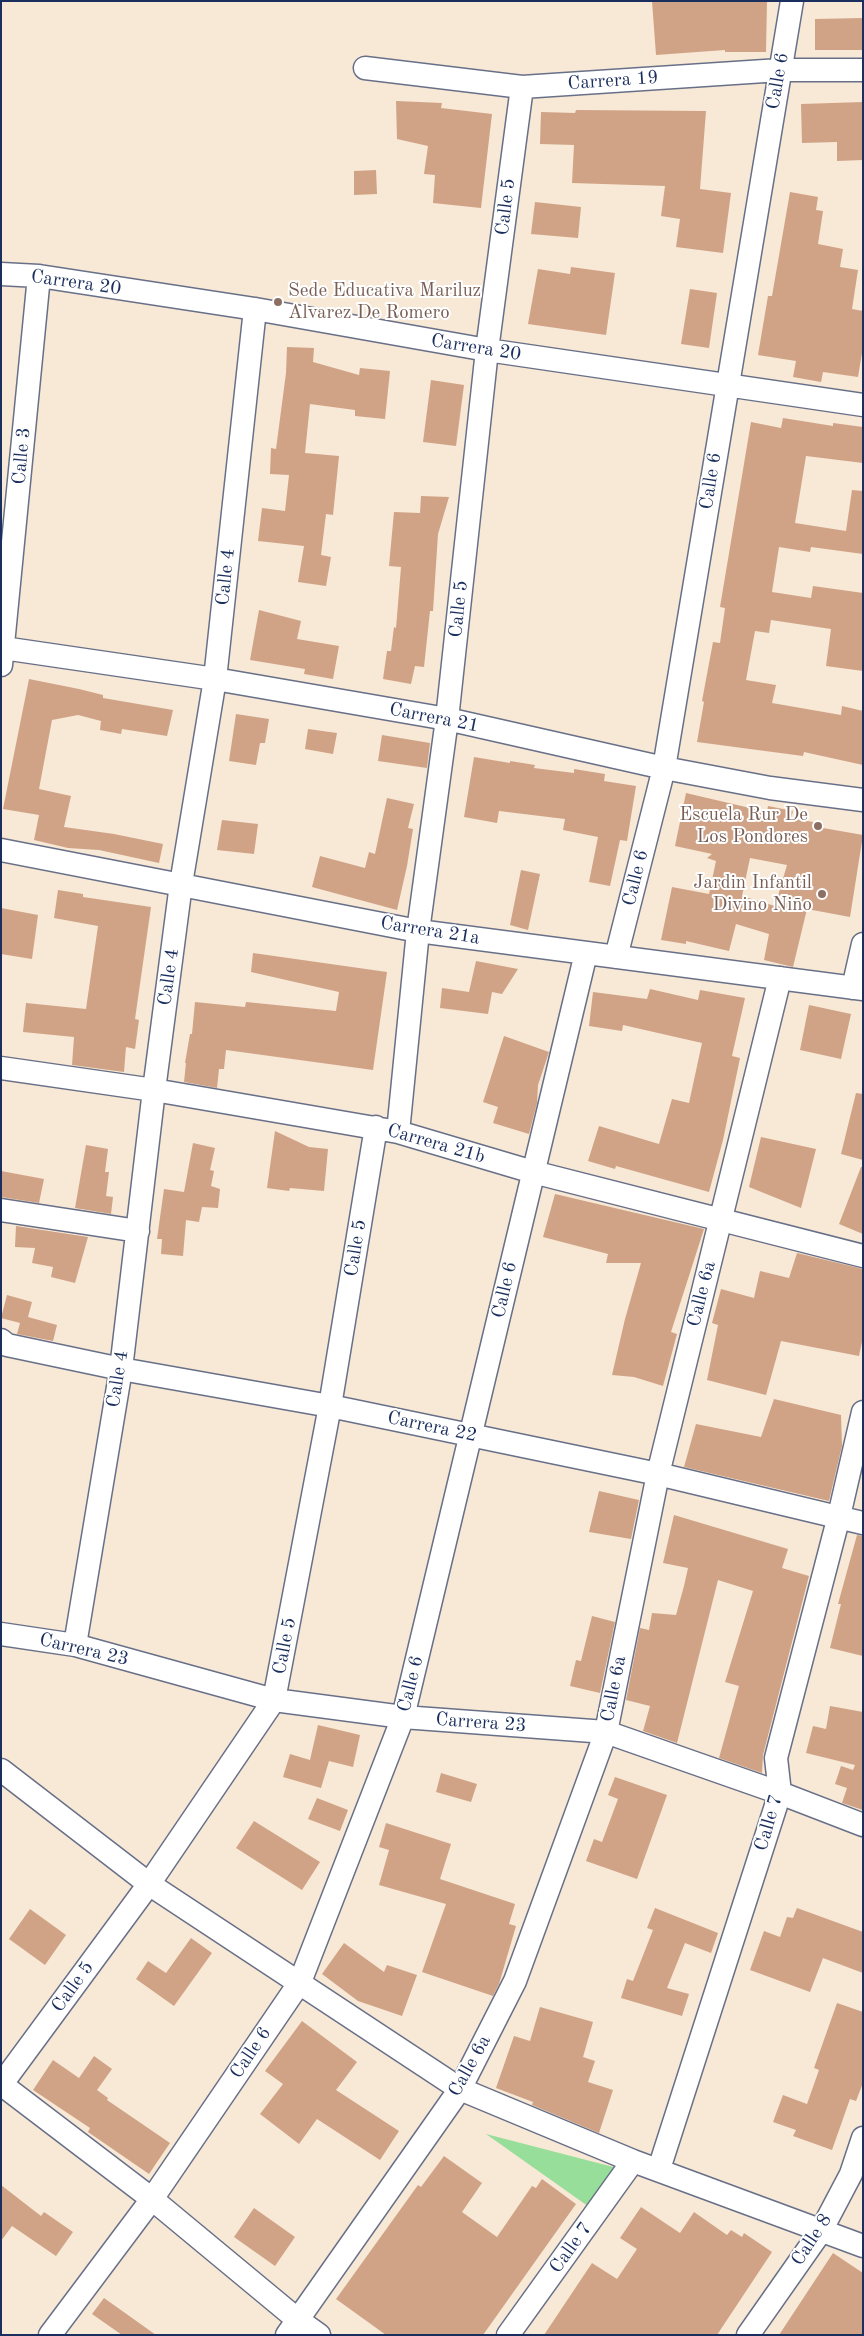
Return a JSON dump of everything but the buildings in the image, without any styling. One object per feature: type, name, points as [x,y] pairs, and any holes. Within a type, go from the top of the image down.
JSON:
[{"type":"street","name":"Calle 6","points":[[616,957],[664,768],[726,386],[792,1]]},
{"type":"street","name":"Carrera 19","points":[[365,68],[522,87],[780,70],[863,70]]},
{"type":"street","name":"Calle 5","points":[[398,1132],[418,931],[447,719],[487,350],[522,87]]},
{"type":"street","name":"Carrera 20","points":[[1,274],[39,276],[255,309],[487,350],[863,405]]},
{"type":"street","name":"Calle 3","points":[[2,656],[39,276]]},
{"type":"street","name":"Calle 4","points":[[75,1645],[121,1369],[154,1090],[181,884],[215,679],[255,309]]},
{"type":"street","name":"Carrera 21","points":[[2,656],[215,679],[447,719],[664,768],[770,788],[863,800]]},
{"type":"street","name":"Carrera 21a","points":[[1,850],[418,931],[858,988]]},
{"type":"street","points":[[858,988],[863,944]]},
{"type":"street","name":"Calle 6","points":[[50,2335],[152,2199],[300,1982],[403,1717],[586,953]]},
{"type":"street","name":"Calle 6a","points":[[292,2328],[460,2088],[515,1980],[606,1732],[658,1474],[780,978]]},
{"type":"street","name":"Carrera 21b","points":[[1,1068],[154,1090],[376,1127],[533,1172],[863,1256]]},
{"type":"street","name":"Calle 5","points":[[1,2084],[149,1884],[274,1700],[330,1406],[376,1127]]},
{"type":"street","points":[[1,1210],[138,1231]]},
{"type":"street","name":"Carrera 22","points":[[1,1340],[7,1346],[121,1369],[330,1406],[658,1474],[863,1523]]},
{"type":"street","name":"Calle 7","points":[[659,2169],[780,1793],[776,1758],[863,1412]]},
{"type":"street","name":"Carrera 23","points":[[1,1634],[75,1645],[274,1700],[403,1717],[606,1732],[780,1793],[863,1825]]},
{"type":"street","points":[[1,1770],[149,1884],[460,2088],[633,2161],[659,2169],[863,2246]]},
{"type":"street","points":[[1,2084],[152,2199],[292,2328],[319,2335]]},
{"type":"street","name":"Calle 8","points":[[748,2335],[821,2231],[851,2174],[863,2138]]},
{"type":"street","name":"Calle 7","points":[[508,2335],[633,2161]]},
{"type":"green space","points":[[486,2134],[621,2169],[592,2209]]},
{"type":"place","name":"Sede Educativa Mariluz Alvarez De Romero","points":[[278,302]]},
{"type":"place","name":"Escuela Rur De Los Pondores","points":[[818,826]]},
{"type":"place","name":"Jardin Infantil Divino Niño","points":[[822,894]]}]
